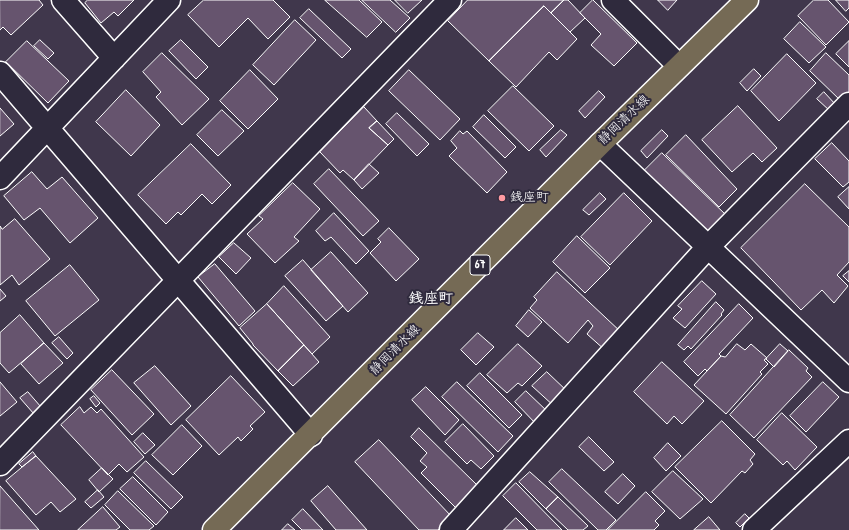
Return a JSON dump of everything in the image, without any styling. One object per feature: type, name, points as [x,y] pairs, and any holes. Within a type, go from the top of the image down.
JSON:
[{"type":"main road","name":"静岡清水線","points":[[214,530],[311,435],[600,144],[747,0]]},
{"type":"street","points":[[63,0],[114,58]]},
{"type":"street","points":[[0,178],[169,0]]},
{"type":"street","points":[[0,464],[450,0]]},
{"type":"street","points":[[612,0],[680,66]]},
{"type":"street","points":[[0,73],[311,435]]},
{"type":"street","points":[[451,530],[708,247],[849,104]]},
{"type":"street","points":[[600,144],[849,382]]},
{"type":"street","points":[[754,530],[849,441]]},
{"type":"building","points":[[0,0],[39,0],[43,5],[11,35],[3,27],[0,30]]},
{"type":"building","points":[[88,0],[134,0],[118,16],[114,12],[101,23],[85,3]]},
{"type":"building","points":[[204,0],[273,0],[290,17],[268,39],[248,18],[219,47],[188,15]]},
{"type":"building","points":[[325,0],[359,0],[382,22],[367,37]]},
{"type":"building","points":[[362,0],[390,0],[410,18],[396,32]]},
{"type":"building","points":[[395,0],[422,0],[408,13]]},
{"type":"building","points":[[468,0],[564,0],[551,13],[544,6],[489,61],[448,21]]},
{"type":"building","points":[[564,0],[568,0],[585,18],[570,32],[551,13]]},
{"type":"building","points":[[593,0],[637,43],[614,66],[591,45],[601,34],[580,13]]},
{"type":"building","points":[[658,0],[677,0],[668,10]]},
{"type":"building","points":[[814,0],[828,0],[849,22],[826,45],[798,16]]},
{"type":"building","points":[[836,0],[849,0],[849,8],[846,11]]},
{"type":"building","points":[[544,6],[577,39],[557,60],[549,52],[516,87],[489,61]]},
{"type":"building","points":[[309,9],[351,49],[342,58],[300,18]]},
{"type":"building","points":[[295,20],[316,40],[274,85],[253,65]]},
{"type":"building","points":[[800,22],[826,47],[809,63],[784,39]]},
{"type":"building","points":[[40,40],[54,53],[48,59],[34,46]]},
{"type":"building","points":[[181,40],[208,67],[196,79],[169,51]]},
{"type":"building","points":[[27,41],[69,81],[48,103],[6,62]]},
{"type":"building","points":[[849,41],[849,67],[836,54]]},
{"type":"building","points":[[162,53],[209,99],[182,125],[156,97],[161,92],[143,72]]},
{"type":"building","points":[[826,53],[849,75],[849,93],[841,101],[810,71]]},
{"type":"building","points":[[787,54],[816,83],[779,121],[751,91]]},
{"type":"building","points":[[754,69],[761,76],[747,91],[740,83]]},
{"type":"building","points":[[250,70],[278,99],[248,129],[220,101]]},
{"type":"building","points":[[409,70],[460,119],[440,140],[389,91]]},
{"type":"building","points":[[513,86],[554,126],[529,151],[488,111]]},
{"type":"building","points":[[126,90],[160,125],[131,156],[96,122]]},
{"type":"building","points":[[599,91],[605,97],[585,118],[579,111]]},
{"type":"building","points":[[824,92],[836,105],[830,111],[817,99]]},
{"type":"building","points":[[738,106],[777,148],[762,162],[753,153],[732,172],[702,140]]},
{"type":"building","points":[[364,107],[377,121],[369,128],[388,145],[354,180],[343,170],[340,173],[320,152]]},
{"type":"building","points":[[0,108],[14,124],[0,136]]},
{"type":"building","points":[[222,110],[244,131],[218,156],[197,135]]},
{"type":"building","points":[[397,113],[429,144],[417,156],[386,124]]},
{"type":"building","points":[[484,115],[516,147],[505,158],[473,127]]},
{"type":"building","points":[[377,121],[394,139],[388,145],[369,128]]},
{"type":"building","points":[[561,130],[567,135],[546,157],[540,150]]},
{"type":"building","points":[[662,130],[668,136],[647,158],[641,151]]},
{"type":"building","points":[[460,131],[463,134],[467,131],[507,172],[487,193],[449,156],[457,148],[451,141]]},
{"type":"building","points":[[686,135],[737,189],[719,207],[666,155]]},
{"type":"building","points":[[832,143],[849,161],[849,182],[843,187],[815,159]]},
{"type":"building","points":[[191,144],[231,185],[212,204],[202,194],[181,215],[178,212],[166,224],[138,195]]},
{"type":"building","points":[[662,153],[727,216],[707,235],[644,171]]},
{"type":"building","points":[[369,164],[379,173],[362,189],[354,180]]},
{"type":"building","points":[[329,169],[379,221],[363,236],[314,184]]},
{"type":"building","points":[[32,172],[47,189],[62,177],[98,218],[70,243],[40,208],[24,220],[4,196]]},
{"type":"building","points":[[293,183],[320,209],[294,237],[299,241],[275,263],[247,234],[263,219],[259,216]]},
{"type":"building","points":[[805,184],[849,227],[849,262],[837,275],[848,286],[834,303],[822,290],[801,310],[741,248]]},
{"type":"building","points":[[849,187],[849,209],[838,197]]},
{"type":"building","points":[[600,193],[606,199],[589,215],[583,210]]},
{"type":"building","points":[[624,193],[652,221],[610,265],[581,237]]},
{"type":"building","points":[[334,213],[369,251],[356,264],[331,237],[325,241],[316,231]]},
{"type":"building","points":[[15,219],[50,259],[19,285],[12,275],[0,285],[0,226],[2,229]]},
{"type":"building","points":[[389,228],[419,259],[396,281],[370,253],[381,242],[378,239]]},
{"type":"building","points":[[577,236],[610,268],[585,293],[553,262]]},
{"type":"building","points":[[234,243],[251,258],[236,274],[219,257]]},
{"type":"building","points":[[331,252],[368,293],[348,312],[311,270]]},
{"type":"building","points":[[303,260],[343,306],[326,321],[285,276]]},
{"type":"building","points":[[215,264],[255,311],[239,326],[198,277]]},
{"type":"building","points":[[70,265],[99,300],[55,336],[26,301]]},
{"type":"building","points":[[849,271],[849,282],[843,276]]},
{"type":"building","points":[[557,272],[622,333],[606,351],[587,334],[593,326],[588,320],[568,343],[530,308],[537,300],[534,297]]},
{"type":"building","points":[[702,281],[716,294],[685,328],[673,318],[682,309],[678,306]]},
{"type":"building","points":[[284,286],[330,337],[312,354],[267,304]]},
{"type":"building","points":[[0,289],[6,296],[0,301]]},
{"type":"building","points":[[716,302],[724,310],[721,314],[722,315],[691,349],[688,346],[684,350],[678,345]]},
{"type":"building","points":[[267,304],[304,345],[278,371],[253,345],[240,328]]},
{"type":"building","points":[[739,304],[753,318],[719,354],[721,356],[707,371],[705,369],[698,376],[684,362]]},
{"type":"building","points":[[529,310],[542,322],[528,337],[516,326]]},
{"type":"building","points":[[20,315],[44,343],[9,373],[0,363],[0,333]]},
{"type":"building","points":[[478,333],[494,347],[476,365],[461,350]]},
{"type":"building","points":[[59,337],[73,353],[67,359],[52,343]]},
{"type":"building","points":[[44,343],[63,363],[39,384],[21,364]]},
{"type":"building","points":[[518,344],[542,366],[522,386],[518,383],[507,393],[487,375]]},
{"type":"building","points":[[737,344],[745,350],[751,344],[767,358],[764,360],[768,364],[760,372],[762,374],[726,414],[694,385],[721,356],[725,357]]},
{"type":"building","points":[[780,344],[788,351],[774,367],[766,359]]},
{"type":"building","points":[[304,345],[319,362],[293,386],[278,371]]},
{"type":"building","points":[[789,350],[808,368],[806,371],[812,377],[754,438],[730,415]]},
{"type":"building","points":[[662,362],[704,401],[682,424],[674,416],[667,424],[634,392]]},
{"type":"building","points":[[155,366],[191,406],[171,425],[134,383]]},
{"type":"building","points":[[112,370],[154,414],[132,435],[91,390]]},
{"type":"building","points":[[547,372],[569,393],[555,407],[532,386]]},
{"type":"building","points":[[480,373],[522,415],[509,428],[467,386]]},
{"type":"building","points":[[231,376],[265,412],[250,426],[253,429],[241,441],[238,437],[219,455],[186,420]]},
{"type":"building","points":[[0,382],[17,402],[0,416]]},
{"type":"building","points":[[457,382],[513,436],[498,452],[442,397]]},
{"type":"building","points":[[823,382],[839,397],[806,432],[790,416]]},
{"type":"building","points":[[426,387],[459,420],[445,435],[412,400]]},
{"type":"building","points":[[526,391],[549,413],[537,425],[515,402]]},
{"type":"building","points":[[28,392],[41,407],[34,414],[20,398]]},
{"type":"building","points":[[94,396],[100,403],[96,407],[90,399]]},
{"type":"building","points":[[80,407],[84,413],[91,407],[97,413],[101,409],[144,457],[127,472],[119,464],[108,475],[61,425]]},
{"type":"building","points":[[782,413],[817,447],[795,470],[787,461],[783,465],[757,440]]},
{"type":"building","points":[[722,421],[755,454],[750,460],[753,464],[745,473],[742,471],[711,503],[675,467]]},
{"type":"building","points":[[463,424],[494,456],[481,469],[471,460],[467,464],[445,442]]},
{"type":"building","points":[[182,425],[202,446],[173,475],[152,455]]},
{"type":"building","points":[[419,428],[479,487],[457,509],[421,473],[427,467],[420,461],[427,453],[411,437]]},
{"type":"building","points":[[143,433],[155,445],[145,454],[134,442]]},
{"type":"building","points":[[589,437],[614,462],[604,471],[579,447]]},
{"type":"building","points":[[379,440],[452,517],[438,530],[419,530],[355,462]]},
{"type":"building","points":[[668,443],[681,456],[666,471],[654,458]]},
{"type":"building","points":[[33,452],[36,456],[22,467],[19,464]]},
{"type":"building","points":[[36,456],[76,499],[60,512],[51,502],[36,515],[6,481]]},
{"type":"building","points":[[146,461],[183,497],[171,509],[134,473]]},
{"type":"building","points":[[102,468],[113,479],[99,492],[89,480]]},
{"type":"building","points":[[562,469],[616,520],[606,530],[598,530],[549,482]]},
{"type":"building","points":[[673,471],[703,499],[680,519],[652,492]]},
{"type":"building","points":[[530,472],[558,497],[546,509],[519,482]]},
{"type":"building","points":[[623,474],[635,486],[618,504],[605,492]]},
{"type":"building","points":[[133,477],[168,512],[156,525],[120,489]]},
{"type":"building","points":[[516,483],[562,530],[537,530],[503,496]]},
{"type":"building","points":[[0,486],[39,530],[0,530]]},
{"type":"building","points":[[328,486],[367,530],[336,530],[311,501]]},
{"type":"building","points":[[98,490],[104,497],[91,508],[85,502]]},
{"type":"building","points":[[118,491],[154,526],[149,530],[130,530],[105,505]]},
{"type":"building","points":[[646,492],[665,511],[655,521],[659,525],[654,530],[608,530]]},
{"type":"building","points":[[558,497],[588,526],[583,530],[568,530],[546,509]]},
{"type":"building","points":[[103,507],[120,527],[116,530],[78,530]]},
{"type":"building","points":[[303,509],[323,530],[302,530],[292,520]]},
{"type":"building","points":[[745,514],[749,518],[740,527],[736,523]]},
{"type":"building","points":[[709,517],[720,530],[694,530]]},
{"type":"building","points":[[516,518],[528,530],[504,530]]},
{"type":"building","points":[[288,524],[295,530],[282,530]]},
{"type":"place","name":"銭座町","points":[[502,198]]},
{"type":"district","name":"銭座町","points":[[431,299]]}]
